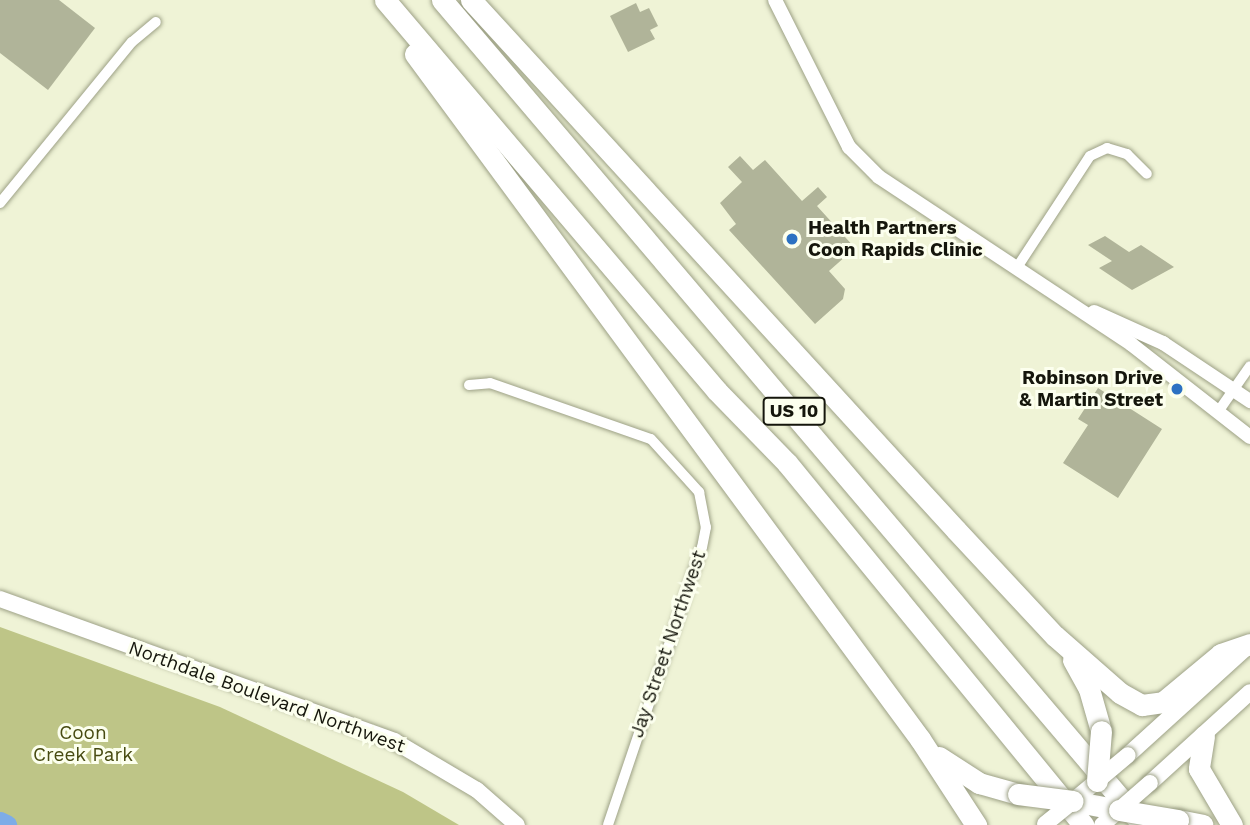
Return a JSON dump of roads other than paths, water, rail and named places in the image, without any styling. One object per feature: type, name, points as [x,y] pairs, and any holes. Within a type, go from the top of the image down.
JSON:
[{"type":"highway","points":[[377,0],[498,172],[920,739],[976,825]]},
{"type":"highway","name":"US 10","points":[[385,0],[716,391],[786,463],[1083,825]]},
{"type":"highway","name":"US 10","points":[[442,0],[1143,825]]},
{"type":"highway","points":[[471,0],[1055,636],[1120,693],[1142,705],[1163,702],[1221,654],[1250,644]]},
{"type":"highway","points":[[1055,636],[1089,689],[1101,731],[1097,781],[1098,819]]},
{"type":"highway","points":[[1204,736],[1202,777],[1232,825]]},
{"type":"highway","points":[[920,739],[951,769],[1018,793],[1073,801],[1098,819]]},
{"type":"highway","points":[[1098,819],[1119,810],[1203,825]]},
{"type":"main road","name":"Northdale Boulevard Northwest","points":[[0,599],[394,741],[477,790],[517,825]]},
{"type":"main road","points":[[1045,825],[1128,755],[1250,644]]},
{"type":"main road","points":[[1119,810],[1250,692]]},
{"type":"street","points":[[775,0],[855,155],[879,177],[1220,409],[1250,437]]},
{"type":"street","points":[[0,203],[132,42],[156,22]]},
{"type":"street","points":[[1016,269],[1090,156],[1107,148],[1127,154],[1147,174]]},
{"type":"street","points":[[1042,287],[1163,343],[1234,387],[1250,401]]},
{"type":"street","points":[[1220,409],[1250,366]]},
{"type":"street","name":"Jay Street Northwest","points":[[470,385],[490,383],[637,433],[677,467],[699,492],[706,527],[608,825]]},
{"type":"waterway","points":[[0,822],[6,825]]},
{"type":"place","name":"Health Partners Coon Rapids Clinic","points":[[792,239]]},
{"type":"place","name":"Robinson Drive & Martin Street","points":[[1177,389]]},
{"type":"park label","name":"Coon Creek Park","points":[[83,744]]}]
